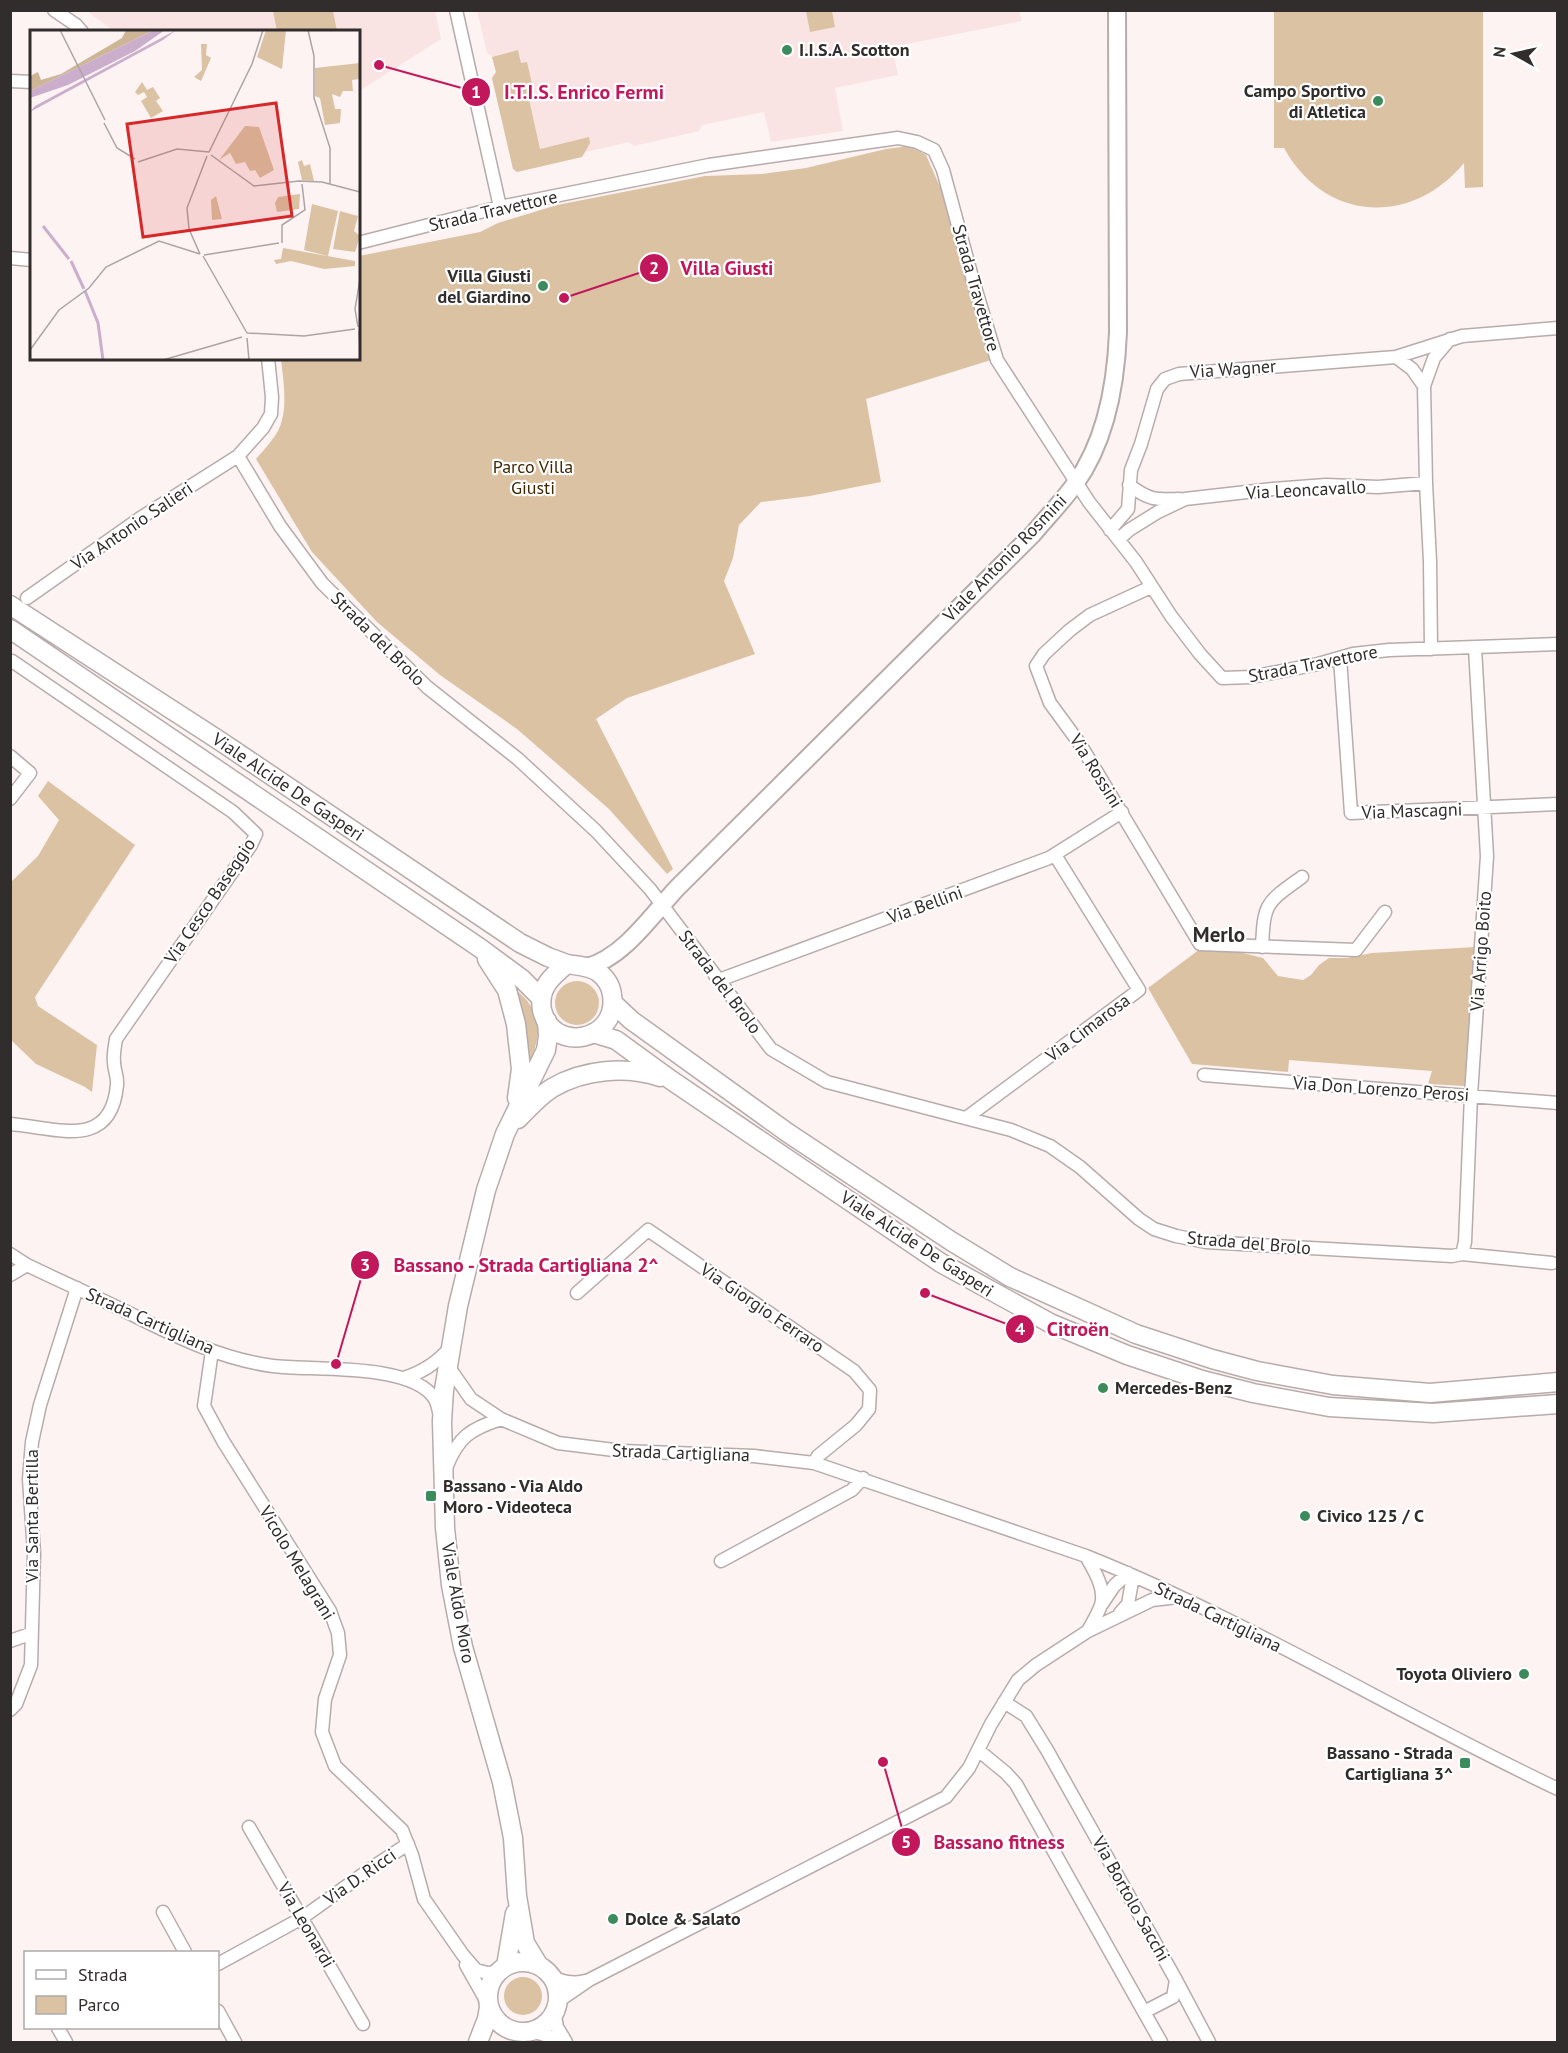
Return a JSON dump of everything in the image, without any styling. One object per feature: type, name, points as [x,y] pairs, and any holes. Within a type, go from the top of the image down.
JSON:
[{"type":"main road","name":"Viale Alcide De Gasperi","points":[[19,602],[230,748],[520,943],[548,957],[598,972],[606,980],[612,997],[631,1020],[788,1133],[951,1241],[1010,1277],[1136,1334],[1257,1371],[1333,1385],[1430,1393],[1557,1382]]},
{"type":"main road","name":"Viale Alcide De Gasperi","points":[[10,629],[480,948],[522,979],[541,998]]},
{"type":"main road","points":[[480,948],[507,990],[516,1024],[521,1069],[514,1114]]},
{"type":"main road","points":[[547,1021],[542,1010],[541,998],[548,980],[567,964]]},
{"type":"main road","points":[[586,1036],[607,1023],[611,1013],[612,997]]},
{"type":"main road","name":"Viale Alcide De Gasperi","points":[[547,1021],[559,1033],[616,1040],[671,1080],[941,1263],[1050,1323],[1127,1355],[1243,1391],[1329,1407],[1433,1413],[1557,1404]]},
{"type":"main road","name":"Viale Aldo Moro","points":[[547,1021],[546,1050],[505,1134],[486,1190],[472,1242],[450,1347],[442,1421],[445,1528],[451,1585],[463,1647],[502,1782],[513,1838],[525,1943],[558,1993],[556,2007]]},
{"type":"main road","name":"Viale Aldo Moro","points":[[538,1068],[551,1055],[586,1036]]},
{"type":"main road","points":[[505,1134],[534,1102],[552,1088],[571,1079],[599,1071],[632,1071],[645,1072],[671,1080]]},
{"type":"main road","name":"Viale Aldo Moro","points":[[478,2043],[487,2019],[488,1991],[491,1981],[502,1969],[518,1896]]},
{"type":"main road","points":[[502,1969],[517,1962],[529,1962],[546,1972]]},
{"type":"main road","points":[[488,2004],[498,2022],[505,2027],[527,2032]]},
{"type":"main road","points":[[500,2043],[545,2024],[556,2007]]},
{"type":"street","points":[[54,10],[80,30]]},
{"type":"street","points":[[456,10],[500,207]]},
{"type":"street","name":"Viale Antonio Rosmini","points":[[587,967],[607,959],[622,948],[662,905],[1033,534],[1076,483],[1102,429],[1116,370],[1118,332],[1117,10]]},
{"type":"street","points":[[10,81],[30,82]]},
{"type":"street","name":"Strada Travettore","points":[[360,242],[500,207],[709,165],[898,138],[917,142],[934,150],[943,170],[997,360],[1076,483],[1119,539],[1200,654],[1222,678],[1251,677],[1318,664],[1353,654],[1389,650],[1557,644]]},
{"type":"street","points":[[10,258],[30,261]]},
{"type":"street","points":[[10,263],[30,266]]},
{"type":"street","name":"Via Wagner","points":[[1110,530],[1128,509],[1131,470],[1157,389],[1165,379],[1179,374],[1396,357],[1462,336],[1557,328]]},
{"type":"street","points":[[1431,649],[1424,386],[1434,358],[1450,339]]},
{"type":"street","points":[[1396,357],[1412,369],[1424,386]]},
{"type":"street","points":[[238,456],[263,428],[270,414],[272,397],[268,360]]},
{"type":"street","name":"Via Antonio Salieri","points":[[19,602],[142,517],[238,456]]},
{"type":"street","name":"Strada del Brolo","points":[[238,456],[280,526],[322,583],[427,687],[518,759],[581,816],[629,866],[662,905],[771,1049],[799,1067],[827,1082],[1011,1130],[1050,1146],[1080,1167],[1139,1219],[1154,1229],[1194,1240],[1441,1256],[1462,1254],[1552,1263]]},
{"type":"street","name":"Via Leoncavallo","points":[[1129,485],[1146,497],[1162,500],[1326,485],[1378,487],[1426,483]]},
{"type":"street","name":"Via Leoncavallo","points":[[1119,539],[1158,512],[1185,499]]},
{"type":"street","name":"Via Rossini","points":[[1151,587],[1090,615],[1044,654],[1036,666],[1050,703],[1080,744],[1200,944],[1356,950],[1385,912]]},
{"type":"street","name":"Via Arrigo Boito","points":[[1462,1254],[1465,1242],[1471,1095],[1487,856],[1475,648]]},
{"type":"street","name":"Via Mascagni","points":[[1340,658],[1351,813],[1485,809],[1557,804]]},
{"type":"street","name":"Via Cesco Baseggio","points":[[10,663],[12,661],[233,812],[256,834],[251,845],[116,1039],[113,1060],[118,1083],[113,1105],[107,1117],[90,1129],[68,1132],[16,1124]]},
{"type":"street","points":[[10,756],[30,773],[10,798]]},
{"type":"street","name":"Via Bellini","points":[[720,980],[1055,855],[1122,812]]},
{"type":"street","name":"Via Cimarosa","points":[[966,1118],[1139,990],[1055,855]]},
{"type":"street","points":[[1262,947],[1263,916],[1271,899],[1302,877]]},
{"type":"street","name":"Viale Antonio Rosmini","points":[[612,997],[613,975],[622,948]]},
{"type":"street","name":"Via Don Lorenzo Perosi","points":[[1204,1075],[1557,1103]]},
{"type":"street","points":[[10,1118],[16,1124]]},
{"type":"street","name":"Via Giorgio Ferraro","points":[[577,1293],[648,1230],[854,1371],[870,1389],[869,1409],[856,1425],[818,1456],[814,1463]]},
{"type":"street","name":"Strada Cartigliana","points":[[10,1254],[27,1265],[184,1340],[212,1351],[272,1366],[354,1370],[404,1378],[430,1393],[436,1400],[442,1421]]},
{"type":"street","points":[[10,1275],[27,1265]]},
{"type":"street","name":"Via Santa Bertilla","points":[[10,1710],[16,1704],[31,1665],[30,1634],[34,1553],[29,1479],[32,1442],[40,1405],[77,1288]]},
{"type":"street","points":[[404,1378],[418,1374],[433,1365],[450,1347]]},
{"type":"street","name":"Vicolo Melagrani","points":[[212,1351],[204,1406],[222,1441],[330,1611],[338,1633],[340,1655],[325,1699],[322,1732],[335,1766],[402,1830],[424,1899],[463,1955],[476,1970],[487,1973],[502,1969]]},
{"type":"street","name":"Strada Cartigliana","points":[[448,1366],[471,1399],[501,1419],[558,1443],[589,1449],[754,1456],[814,1463],[1086,1556],[1238,1625],[1557,1789]]},
{"type":"street","points":[[444,1474],[453,1450],[460,1441],[480,1425],[501,1419]]},
{"type":"street","points":[[721,1561],[852,1490],[863,1478]]},
{"type":"street","points":[[1086,1556],[1097,1576],[1102,1594],[1101,1606]]},
{"type":"street","points":[[1088,1631],[1106,1595],[1131,1575]]},
{"type":"street","points":[[1117,1616],[1128,1604],[1131,1575]]},
{"type":"street","points":[[566,2043],[557,2027],[556,2007],[589,1980],[946,1797],[969,1768],[1018,1680],[1088,1631],[1152,1600],[1178,1597]]},
{"type":"street","points":[[10,1641],[30,1634]]},
{"type":"street","name":"Via Bortolo Sacchi","points":[[1004,1702],[1026,1716],[1176,1980],[1209,2043]]},
{"type":"street","points":[[978,1750],[1016,1784],[1161,2043]]},
{"type":"street","name":"Via Leonardi","points":[[249,1827],[363,2024]]},
{"type":"street","name":"Via D. Ricci","points":[[219,1963],[302,1918],[408,1844]]},
{"type":"street","points":[[163,1912],[184,1951]]},
{"type":"street","name":"Vicolo Melagrani","points":[[463,1955],[468,1970],[488,2004]]},
{"type":"street","points":[[546,1972],[564,1982],[575,1983],[589,1980]]},
{"type":"street","name":"Via Bortolo Sacchi","points":[[1144,2012],[1173,1997],[1176,1980]]},
{"type":"street","points":[[219,2014],[235,2043]]},
{"type":"street","points":[[59,2029],[66,2043]]},
{"type":"street","points":[[527,2032],[551,2037],[560,2043]]},
{"type":"shaded area","points":[[1019,10],[1022,21],[892,47],[898,75],[835,88],[843,131],[771,142],[764,112],[702,125],[699,131],[634,146],[629,142],[586,152],[582,157],[517,172],[513,169],[492,78],[496,72],[492,56],[487,53],[477,11]]},
{"type":"shaded area","points":[[87,11],[435,11],[441,39],[360,90],[360,30],[112,30]]},
{"type":"green space","points":[[273,11],[333,11],[337,30],[277,30]]},
{"type":"green space","points":[[806,11],[832,11],[835,27],[810,32]]},
{"type":"green space","name":"Campo Sportivo di Atletica","points":[[1274,11],[1483,11],[1483,187],[1465,188],[1464,163],[1443,184],[1419,198],[1395,206],[1370,207],[1345,202],[1322,191],[1301,173],[1284,148],[1274,148]]},
{"type":"green space","points":[[518,50],[521,63],[527,62],[533,88],[527,90],[540,149],[589,137],[590,143],[582,157],[517,172],[513,169],[492,78],[496,72],[492,57]]},
{"type":"green space","name":"Parco Villa Giusti","points":[[909,146],[926,155],[944,196],[991,360],[866,399],[881,482],[810,496],[761,502],[739,525],[733,558],[724,581],[755,654],[627,698],[596,719],[673,869],[667,874],[609,809],[517,729],[440,675],[377,622],[312,552],[256,459],[275,436],[282,420],[284,382],[281,360],[360,360],[360,256],[480,232],[498,223],[557,205],[705,176],[762,174],[806,168],[886,149]]},
{"type":"green space","points":[[48,781],[135,845],[35,997],[38,1006],[97,1045],[92,1092],[36,1064],[11,1040],[11,882],[38,856],[59,820],[38,796]]},
{"type":"green space","points":[[1476,947],[1465,1086],[1428,1084],[1432,1071],[1289,1060],[1288,1072],[1192,1064],[1148,988],[1200,949],[1239,952],[1263,958],[1278,976],[1303,980],[1329,958]]},
{"type":"green space","points":[[577,981],[592,988],[599,1003],[592,1018],[577,1025],[562,1018],[555,1003],[562,988]]},
{"type":"green space","points":[[510,985],[521,994],[535,1013],[538,1033],[527,1069]]},
{"type":"green space","points":[[523,1977],[536,1983],[542,1996],[536,2009],[523,2015],[510,2009],[504,1996],[510,1983]]},
{"type":"place","name":"I.I.S.A. Scotton","points":[[787,50]]},
{"type":"place","name":"I.T.I.S. Enrico Fermi","points":[[379,65]]},
{"type":"place","name":"Campo Sportivo di Atletica","points":[[1378,101]]},
{"type":"place","name":"Villa Giusti del Giardino","points":[[543,286]]},
{"type":"place","name":"Villa Giusti","points":[[564,298]]},
{"type":"place","name":"Citroën","points":[[925,1293]]},
{"type":"place","name":"Bassano - Strada Cartigliana 2^","points":[[336,1364]]},
{"type":"place","name":"Mercedes-Benz","points":[[1103,1388]]},
{"type":"place","name":"Bassano - Via Aldo Moro - Videoteca","points":[[431,1496]]},
{"type":"place","name":"Civico 125 / C","points":[[1305,1516]]},
{"type":"place","name":"Toyota Oliviero","points":[[1524,1674]]},
{"type":"place","name":"Bassano fitness","points":[[883,1762]]},
{"type":"place","name":"Bassano - Strada Cartigliana 3^","points":[[1465,1763]]},
{"type":"place","name":"Dolce & Salato","points":[[613,1919]]},
{"type":"district","name":"Merlo","points":[[1219,935]]}]
